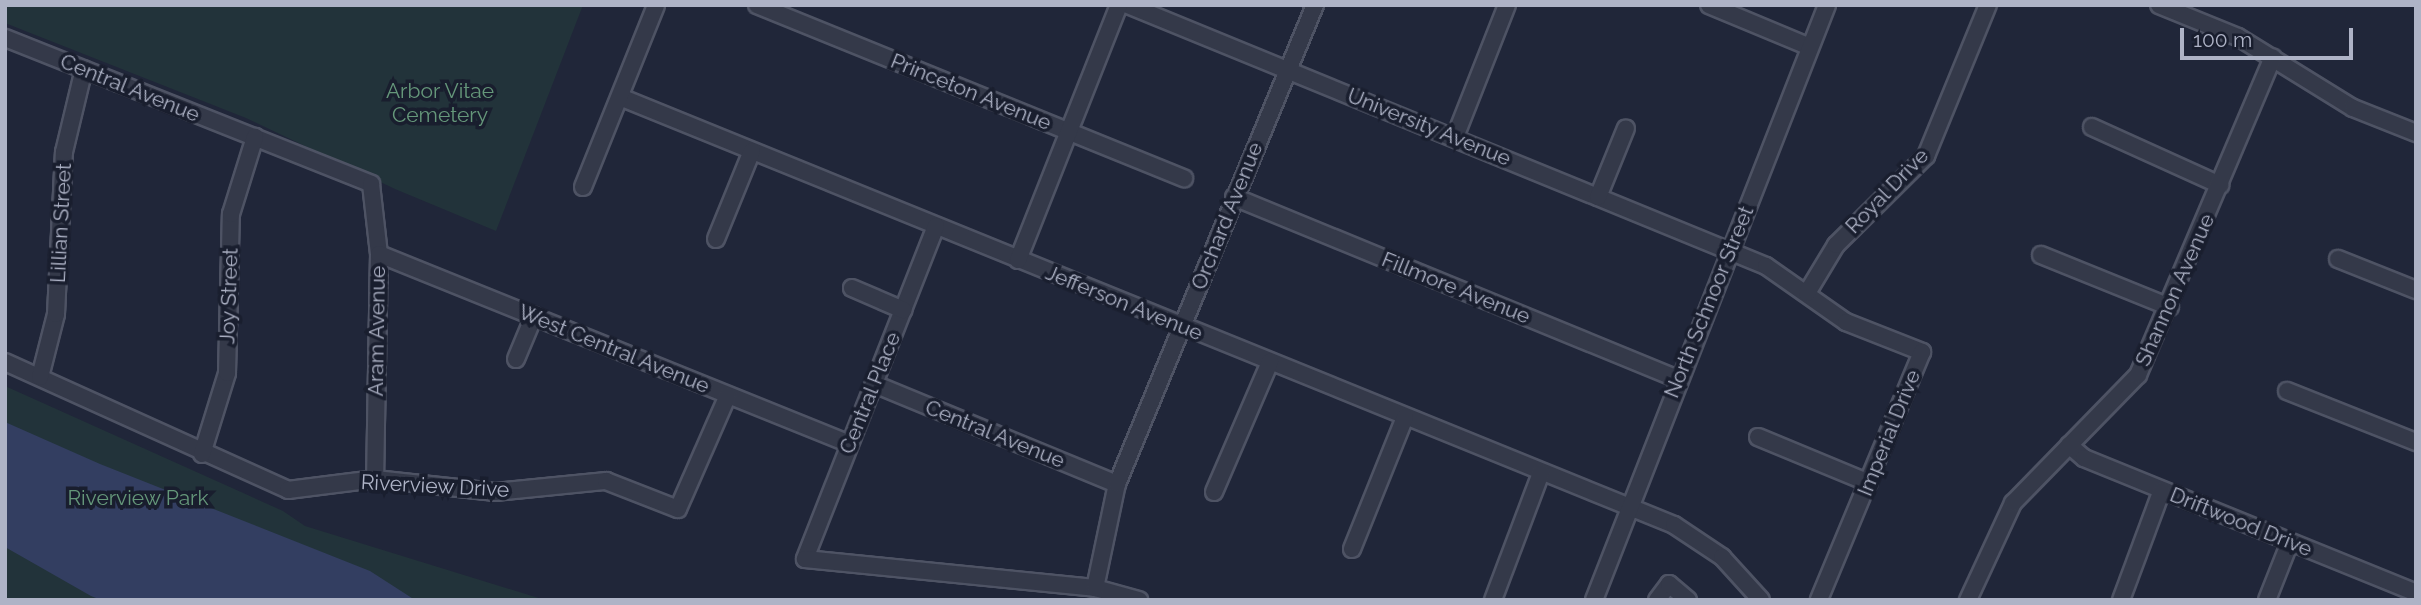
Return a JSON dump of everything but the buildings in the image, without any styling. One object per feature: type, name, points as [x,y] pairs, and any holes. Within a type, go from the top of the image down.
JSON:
[{"type":"street","points":[[583,187],[656,5]]},
{"type":"street","name":"Princeton Avenue","points":[[757,5],[1184,178]]},
{"type":"street","points":[[1018,260],[1119,5]]},
{"type":"street","name":"University Avenue","points":[[1128,5],[1455,136],[1729,251]]},
{"type":"street","name":"Orchard Avenue","points":[[1095,588],[1117,484],[1315,5]]},
{"type":"street","points":[[1455,136],[1507,5]]},
{"type":"street","points":[[1709,5],[1810,47]]},
{"type":"street","name":"North Schnoor Street","points":[[1594,600],[1628,506],[1827,5]]},
{"type":"street","name":"Royal Drive","points":[[1807,293],[1843,236],[1926,156],[1988,5]]},
{"type":"street","points":[[2159,5],[2273,57],[2353,108],[2416,133]]},
{"type":"street","name":"Central Avenue","points":[[5,38],[255,137]]},
{"type":"street","name":"Shannon Avenue","points":[[1968,600],[2013,503],[2138,374],[2169,307],[2273,57]]},
{"type":"street","name":"Lillian Street","points":[[40,377],[56,314],[64,152],[84,69]]},
{"type":"street","name":"Jefferson Avenue","points":[[620,97],[1541,473],[1628,506]]},
{"type":"street","points":[[2092,127],[2220,185]]},
{"type":"street","points":[[1598,197],[1626,128]]},
{"type":"street","name":"Aram Avenue","points":[[255,137],[372,184],[379,254],[375,479]]},
{"type":"street","name":"Joy Street","points":[[202,454],[227,373],[231,214],[255,137]]},
{"type":"street","points":[[716,239],[752,151]]},
{"type":"street","name":"Fillmore Avenue","points":[[1234,197],[1678,379]]},
{"type":"street","name":"Central Place","points":[[936,226],[805,559],[1095,588]]},
{"type":"street","name":"Imperial Drive","points":[[1729,251],[1766,266],[1846,322],[1922,352],[1819,600]]},
{"type":"street","name":"West Central Avenue","points":[[379,254],[850,444]]},
{"type":"street","points":[[2041,255],[2169,307]]},
{"type":"street","points":[[2338,259],[2416,290]]},
{"type":"street","points":[[852,288],[903,310]]},
{"type":"street","points":[[516,359],[534,317]]},
{"type":"street","name":"Riverview Drive","points":[[5,362],[202,454],[288,490],[375,479],[495,492],[606,481],[678,509],[728,395]]},
{"type":"street","points":[[1213,492],[1270,362]]},
{"type":"street","name":"Central Avenue","points":[[874,384],[1117,484]]},
{"type":"street","points":[[2287,391],[2416,442]]},
{"type":"street","points":[[1352,549],[1405,417]]},
{"type":"street","points":[[1759,437],[1869,483]]},
{"type":"street","name":"Driftwood Drive","points":[[2069,445],[2084,458],[2416,594]]},
{"type":"street","points":[[1493,600],[1541,473]]},
{"type":"street","points":[[2122,600],[2162,490]]},
{"type":"street","points":[[1628,506],[1701,539],[1761,600]]},
{"type":"street","points":[[2267,600],[2290,542]]},
{"type":"street","points":[[1657,600],[1669,584],[1688,600]]},
{"type":"street","points":[[1095,588],[1139,600]]},
{"type":"street","points":[[2414,600],[2416,594]]},
{"type":"green space","name":"Arbor Vitae Cemetery","points":[[5,5],[583,5],[496,231],[395,189],[246,118],[5,23]]},
{"type":"green space","name":"Riverview Park","points":[[5,386],[283,511],[305,526],[545,600],[5,600]]},
{"type":"water","points":[[5,422],[100,464],[370,571],[415,600],[101,600],[91,596],[5,547]]}]
